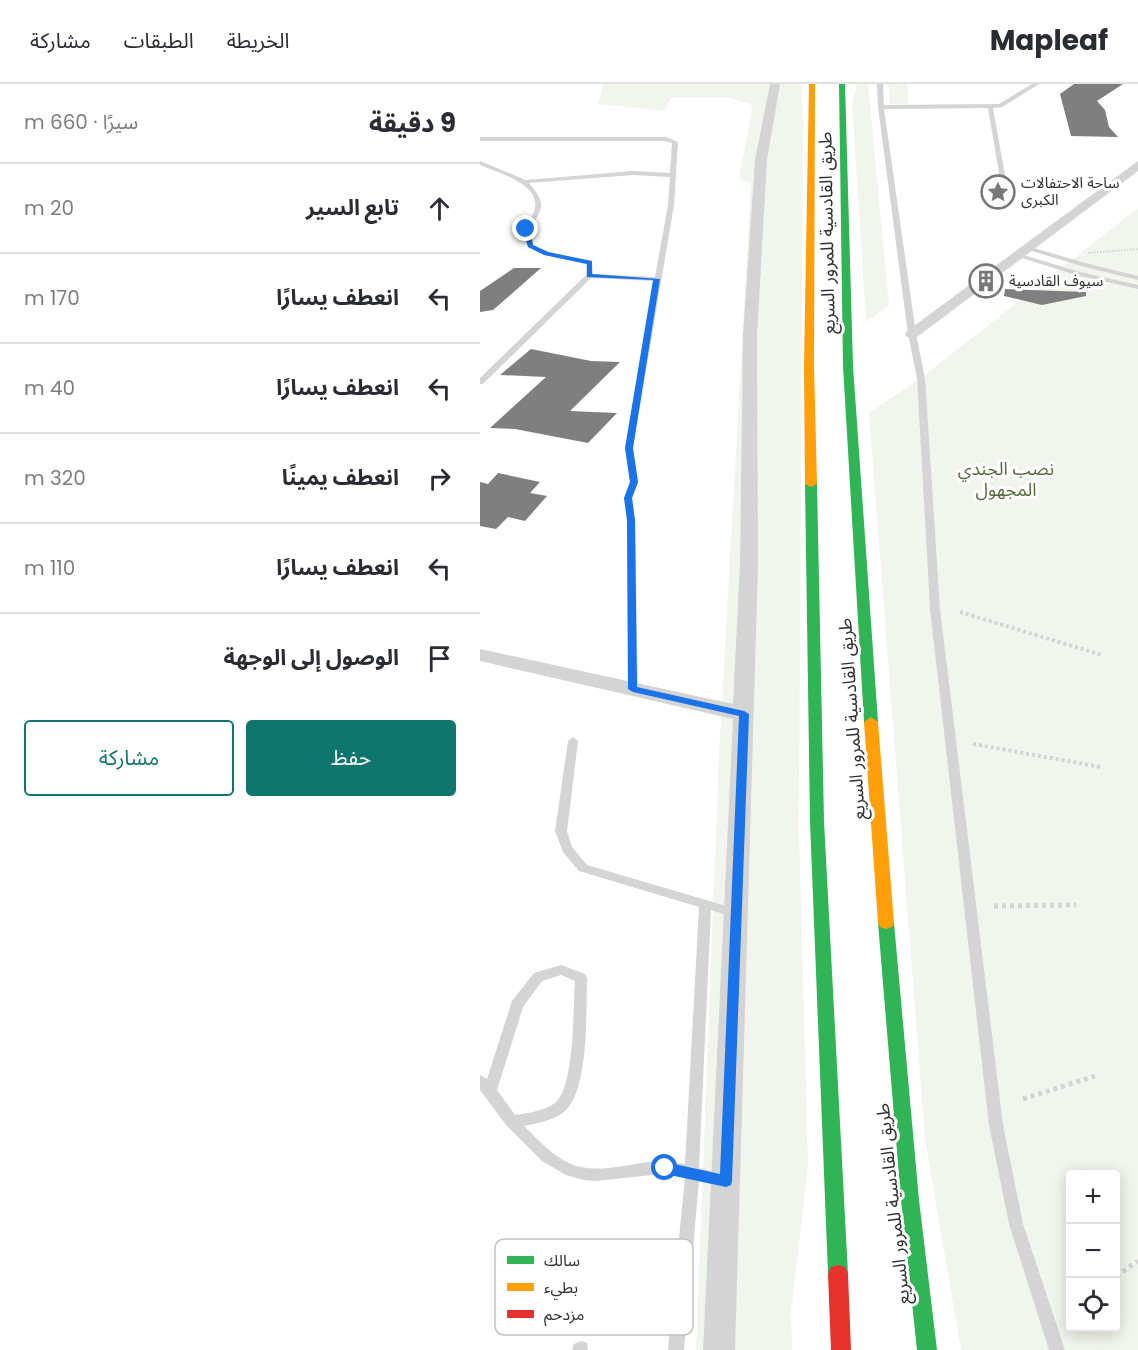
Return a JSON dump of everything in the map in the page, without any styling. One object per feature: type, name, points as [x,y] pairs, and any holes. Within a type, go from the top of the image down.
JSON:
[{"type":"highway","name":"طريق القادسية للمرور السريع","points":[[842,84],[848,366],[877,821],[910,1200],[927,1350]]},
{"type":"highway","name":"طريق القادسية للمرور السريع","points":[[811,85],[809,366],[816,809],[841,1350]]},
{"type":"street","points":[[719,1350],[749,564],[750,335],[761,160],[775,84]]},
{"type":"street","points":[[912,334],[1138,165]]},
{"type":"street","points":[[480,655],[744,714]]},
{"type":"lane","points":[[880,84],[881,107],[912,334],[921,378],[935,609],[996,1125],[1016,1224],[1057,1350]]},
{"type":"lane","points":[[881,107],[1000,106],[1036,84]]},
{"type":"lane","points":[[990,106],[1006,203]]},
{"type":"lane","points":[[480,139],[666,139],[675,142],[671,206],[629,448],[634,482],[628,498],[631,520],[633,689]]},
{"type":"lane","points":[[480,164],[525,182],[633,173],[673,175]]},
{"type":"lane","points":[[480,382],[589,276],[590,263],[546,254],[530,246],[526,229],[538,210],[538,198],[525,182]]},
{"type":"lane","points":[[1022,252],[1138,278]]},
{"type":"lane","points":[[1022,252],[1078,274],[1138,287]]},
{"type":"lane","points":[[589,276],[657,279]]},
{"type":"lane","points":[[573,741],[561,831],[567,849],[583,868],[736,913]]},
{"type":"lane","points":[[686,1239],[692,1174],[705,903]]},
{"type":"lane","points":[[512,1122],[540,1117],[564,1104],[574,1082],[581,978],[561,970],[538,977],[517,1005],[485,1086],[512,1122],[558,1164],[574,1173],[592,1176],[636,1169],[665,1168],[726,1181]]},
{"type":"lane","points":[[676,1350],[677,1335]]},
{"type":"path","points":[[1080,254],[1138,249]]},
{"type":"path","points":[[960,612],[1102,656]]},
{"type":"path","points":[[973,744],[1101,768]]},
{"type":"path","points":[[994,906],[1076,905]]},
{"type":"path","points":[[1023,1099],[1095,1076]]},
{"type":"path","points":[[1120,1273],[1138,1261]]},
{"type":"green space","points":[[603,84],[801,84],[803,122],[799,829],[808,1166],[791,1312],[792,1350],[696,1350],[719,755],[751,184],[739,178],[752,111],[751,104],[729,98],[671,98],[664,111],[598,104]]},
{"type":"green space","points":[[857,84],[868,84],[889,305],[866,322],[852,104]]},
{"type":"green space","points":[[888,84],[907,84],[909,104],[890,104]]},
{"type":"green space","name":"نصب الجندي المجهول","points":[[1138,208],[1138,1350],[961,1350],[925,1139],[869,413],[921,378]]},
{"type":"building","points":[[1074,84],[1123,84],[1097,101],[1105,110],[1109,127],[1118,137],[1071,136],[1060,94]]},
{"type":"building","points":[[514,268],[541,268],[493,310],[480,312],[480,291]]},
{"type":"building","points":[[1005,289],[1086,292],[1086,296],[1042,305],[1004,296]]},
{"type":"building","points":[[531,349],[591,361],[620,362],[570,411],[617,413],[588,443],[515,429],[490,428],[546,377],[500,375]]},
{"type":"building","points":[[498,473],[540,482],[530,493],[547,496],[525,521],[508,517],[496,529],[480,526],[480,482],[488,484]]},
{"type":"traffic: fast","points":[[842,84],[848,366],[871,722]]},
{"type":"traffic: fast","points":[[811,484],[817,821],[838,1274]]},
{"type":"traffic: fast","points":[[886,923],[910,1200],[927,1350]]},
{"type":"traffic: slow","points":[[811,484],[809,366],[812,84]]},
{"type":"traffic: slow","points":[[871,722],[886,923]]},
{"type":"traffic: jam","points":[[838,1274],[841,1350]]},
{"type":"place","name":"ساحة الاحتفالات الكبرى","points":[[998,192]]},
{"type":"place","name":"سيوف القادسية","points":[[986,281]]},
{"type":"route","points":[[526,229],[530,246],[546,254],[590,263],[589,276],[657,279],[629,448],[634,482],[628,498],[631,520],[633,689],[744,714],[726,1181],[665,1168]]}]
